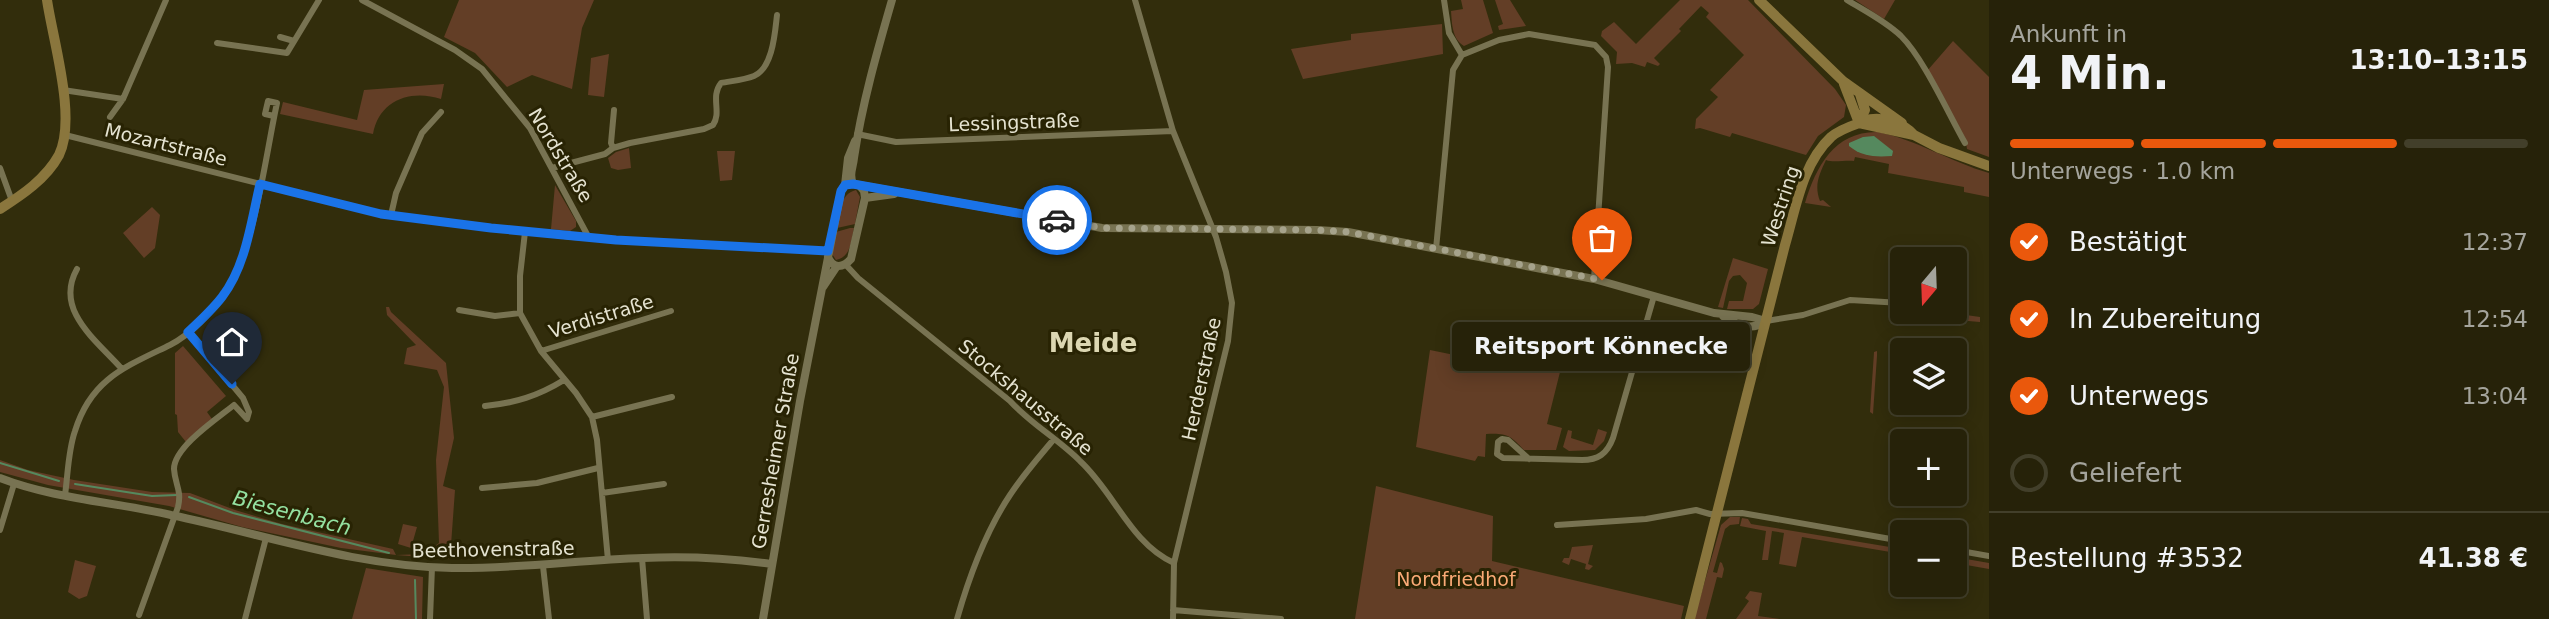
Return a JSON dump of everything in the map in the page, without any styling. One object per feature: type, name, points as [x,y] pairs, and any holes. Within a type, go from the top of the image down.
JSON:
[{"type":"main road","points":[[0,209],[32,187],[49,168],[59,154],[65,135],[64,90],[47,0]]},
{"type":"main road","points":[[1759,0],[1843,81],[1896,117],[1912,133],[1939,148],[1989,166]]},
{"type":"main road","points":[[1843,81],[1859,123]]},
{"type":"main road","points":[[1859,94],[1866,110],[1859,123]]},
{"type":"main road","points":[[1859,123],[1912,133]]},
{"type":"main road","name":"Westring","points":[[1690,619],[1801,187],[1815,156],[1832,136],[1859,123]]},
{"type":"street","points":[[110,117],[123,99],[166,0]]},
{"type":"street","points":[[217,43],[287,53],[319,0]]},
{"type":"street","name":"Nordstraße","points":[[362,0],[455,50],[482,69],[530,128],[589,238]]},
{"type":"street","name":"Gerresheimer Straße","points":[[763,619],[841,191],[852,185],[848,158],[892,0]]},
{"type":"street","name":"Herderstraße","points":[[1135,0],[1173,131],[1212,229],[1230,287],[1231,322],[1220,380],[1174,564],[1173,619]]},
{"type":"street","points":[[1444,0],[1449,33],[1462,55]]},
{"type":"street","points":[[1847,0],[1884,23],[1902,38],[1926,73],[1965,143]]},
{"type":"street","points":[[552,168],[606,154],[613,148],[712,125],[716,121],[717,113],[715,96],[721,83],[757,75],[762,69],[773,48],[777,15]]},
{"type":"street","points":[[1436,249],[1453,70],[1462,55],[1499,40],[1529,34],[1595,45],[1606,57],[1608,76],[1594,279]]},
{"type":"street","points":[[280,37],[294,41]]},
{"type":"street","points":[[64,90],[123,99]]},
{"type":"street","points":[[613,148],[611,143],[614,110]]},
{"type":"street","points":[[391,215],[396,193],[422,133],[442,112]]},
{"type":"street","points":[[65,495],[72,444],[79,419],[91,399],[121,368],[169,345],[188,332],[217,304],[236,272],[246,242],[274,116]]},
{"type":"street","name":"Lessingstraße","points":[[856,137],[896,142],[1173,131]]},
{"type":"street","name":"Mozartstraße","points":[[65,135],[354,209],[391,215],[589,238],[828,254]]},
{"type":"street","points":[[0,168],[12,201]]},
{"type":"street","points":[[852,185],[1102,228],[1348,232],[1594,279],[1723,316],[1749,327],[1758,327],[1766,321],[1803,316],[1850,300],[1890,302]]},
{"type":"street","points":[[852,185],[864,191],[864,198],[900,193]]},
{"type":"street","name":"Gerresheimer Straße","points":[[822,290],[841,266],[850,260],[864,198]]},
{"type":"street","name":"Verdistraße","points":[[525,232],[520,276],[520,313],[541,351],[592,417],[597,440],[608,561]]},
{"type":"street","points":[[828,254],[832,265],[841,266]]},
{"type":"street","name":"Stockshausstraße","points":[[841,266],[1087,468],[1150,549],[1174,564]]},
{"type":"street","points":[[77,270],[70,284],[71,307],[81,323],[121,368]]},
{"type":"street","points":[[1529,459],[1508,440],[1502,439],[1498,442],[1497,454],[1503,458],[1529,459],[1593,460],[1607,451],[1654,296]]},
{"type":"street","name":"Verdistraße","points":[[459,310],[495,316],[520,313]]},
{"type":"street","name":"Verdistraße","points":[[541,351],[671,311]]},
{"type":"street","points":[[139,615],[176,516],[181,494],[174,470],[178,454],[234,405],[247,419],[249,412],[243,398],[188,332]]},
{"type":"street","points":[[485,406],[520,401],[542,393],[564,380]]},
{"type":"street","points":[[592,417],[672,397]]},
{"type":"street","points":[[957,619],[972,573],[1000,512],[1016,486],[1054,439]]},
{"type":"street","points":[[482,488],[537,484],[598,468]]},
{"type":"street","name":"Beethovenstraße","points":[[0,478],[14,484],[176,516],[355,559],[400,566],[542,566],[642,558],[698,558],[771,564]]},
{"type":"street","points":[[0,530],[14,484]]},
{"type":"street","points":[[602,492],[664,484]]},
{"type":"street","points":[[1557,525],[1646,519],[1696,510],[1716,514],[1742,513],[1890,539]]},
{"type":"street","points":[[247,618],[266,538]]},
{"type":"street","points":[[1967,552],[1989,556]]},
{"type":"street","points":[[642,558],[647,619]]},
{"type":"street","points":[[542,566],[549,619]]},
{"type":"street","points":[[430,619],[432,567]]},
{"type":"street","points":[[1172,610],[1280,619]]},
{"type":"green space","points":[[459,0],[594,0],[582,28],[572,89],[532,75],[507,87],[475,53],[444,37]]},
{"type":"green space","points":[[1461,0],[1483,0],[1493,33],[1464,46],[1455,35],[1451,11],[1463,9]]},
{"type":"green space","points":[[1495,0],[1510,0],[1526,26],[1499,30],[1498,26],[1503,24]]},
{"type":"green space","points":[[1680,0],[1748,0],[1835,89],[1846,105],[1844,117],[1818,136],[1806,155],[1732,133],[1730,137],[1695,129],[1696,119],[1718,97],[1710,90],[1744,55],[1706,17],[1709,13],[1701,6],[1654,58],[1660,64],[1658,66],[1647,62],[1645,67],[1632,63],[1616,64],[1617,52],[1601,36],[1602,31],[1614,22],[1636,44]]},
{"type":"green space","points":[[1855,0],[1895,0],[1884,19]]},
{"type":"green space","points":[[1442,24],[1443,54],[1303,79],[1291,49],[1351,40],[1351,34]]},
{"type":"green space","points":[[1953,41],[1989,77],[1989,157],[1967,149],[1927,71]]},
{"type":"green space","points":[[609,54],[604,97],[588,95],[591,58]]},
{"type":"green space","points":[[444,84],[441,99],[419,95],[389,105],[376,122],[373,134],[280,114],[283,102],[357,120],[364,90]]},
{"type":"green space","points":[[1878,132],[1906,140],[1989,173],[1989,197],[1964,192],[1964,187],[1888,173],[1889,164],[1855,157],[1854,161],[1826,160],[1819,175],[1817,190],[1820,201],[1823,200],[1831,207],[1805,203],[1815,176],[1830,153],[1839,144],[1863,133]]},
{"type":"green space","points":[[629,148],[631,168],[611,168],[608,158]]},
{"type":"green space","points":[[717,151],[735,151],[732,180],[720,181]]},
{"type":"green space","points":[[555,185],[576,221],[576,227],[570,231],[551,229]]},
{"type":"green space","points":[[856,190],[860,197],[855,224],[837,228],[843,200]]},
{"type":"green space","points":[[152,207],[160,215],[155,248],[144,258],[123,233]]},
{"type":"green space","points":[[854,228],[850,248],[845,256],[836,260],[832,254],[836,232]]},
{"type":"green space","points":[[1733,258],[1768,269],[1759,304],[1753,309],[1727,309],[1729,301],[1743,301],[1747,283],[1740,275],[1733,276],[1729,281],[1723,308],[1718,307]]},
{"type":"green space","points":[[386,307],[446,363],[454,438],[443,486],[455,490],[450,559],[396,555],[424,554],[439,543],[436,460],[444,387],[437,370],[404,364],[407,348],[416,345],[387,315]]},
{"type":"green space","points":[[1967,315],[1980,317],[1980,322],[1967,321]]},
{"type":"green space","points":[[183,346],[226,396],[207,412],[212,419],[186,442],[178,432],[175,414],[175,353]]},
{"type":"green space","points":[[1430,350],[1560,372],[1547,424],[1562,428],[1556,450],[1524,450],[1508,436],[1493,434],[1486,434],[1485,457],[1478,456],[1475,461],[1416,447]]},
{"type":"green space","points":[[1877,351],[1873,414],[1870,412],[1874,352]]},
{"type":"green space","points":[[1598,429],[1607,432],[1604,441],[1595,450],[1569,451],[1563,447],[1568,430],[1572,431],[1571,438],[1593,445]]},
{"type":"green space","points":[[0,460],[28,470],[74,480],[152,492],[190,493],[282,524],[393,549],[396,555],[341,548],[242,527],[169,506],[48,485],[0,472]]},
{"type":"green space","name":"Nordfriedhof","points":[[1376,486],[1493,516],[1492,561],[1684,606],[1681,619],[1355,619]]},
{"type":"green space","points":[[1730,517],[1740,517],[1739,524],[1725,529],[1713,572],[1717,573],[1720,562],[1722,563],[1722,578],[1717,577],[1706,619],[1694,619],[1721,525]]},
{"type":"green space","points":[[1742,518],[1748,519],[1751,524],[1890,547],[1890,552],[1802,537],[1796,567],[1779,564],[1784,533],[1772,531],[1768,560],[1762,560],[1766,531],[1740,526]]},
{"type":"green space","points":[[403,524],[417,527],[411,548],[398,544]]},
{"type":"green space","points":[[1593,545],[1588,564],[1593,566],[1589,570],[1585,569],[1586,564],[1571,559],[1569,565],[1562,562],[1564,558],[1569,558],[1572,547]]},
{"type":"green space","points":[[1967,559],[1989,563],[1989,569],[1967,565]]},
{"type":"green space","points":[[75,560],[96,566],[87,596],[79,599],[68,592]]},
{"type":"green space","points":[[366,568],[423,577],[422,619],[352,619]]},
{"type":"green space","points":[[1750,591],[1762,593],[1758,616],[1780,619],[1736,619],[1749,601],[1745,598]]},
{"type":"shaded area","points":[[1874,136],[1893,151],[1892,156],[1869,155],[1849,146],[1849,143],[1863,137]]},
{"type":"waterway","name":"Biesenbach","points":[[0,463],[59,481]]},
{"type":"waterway","name":"Biesenbach","points":[[75,484],[152,496],[177,495]]},
{"type":"waterway","name":"Biesenbach","points":[[189,497],[233,513],[389,553]]},
{"type":"waterway","name":"Biesenbach","points":[[415,580],[416,619]]},
{"type":"way so far","points":[[1057,220],[1102,228],[1348,232],[1602,280]]},
{"type":"place","name":"Reitsport Könnecke","points":[[1602,280]]},
{"type":"district","name":"Meide","points":[[1093,343]]},
{"type":"route","points":[[232,384],[188,332],[217,304],[230,285],[243,256],[260,184],[354,209],[491,228],[616,240],[828,251],[841,191],[845,185],[933,197],[1057,220]]}]
